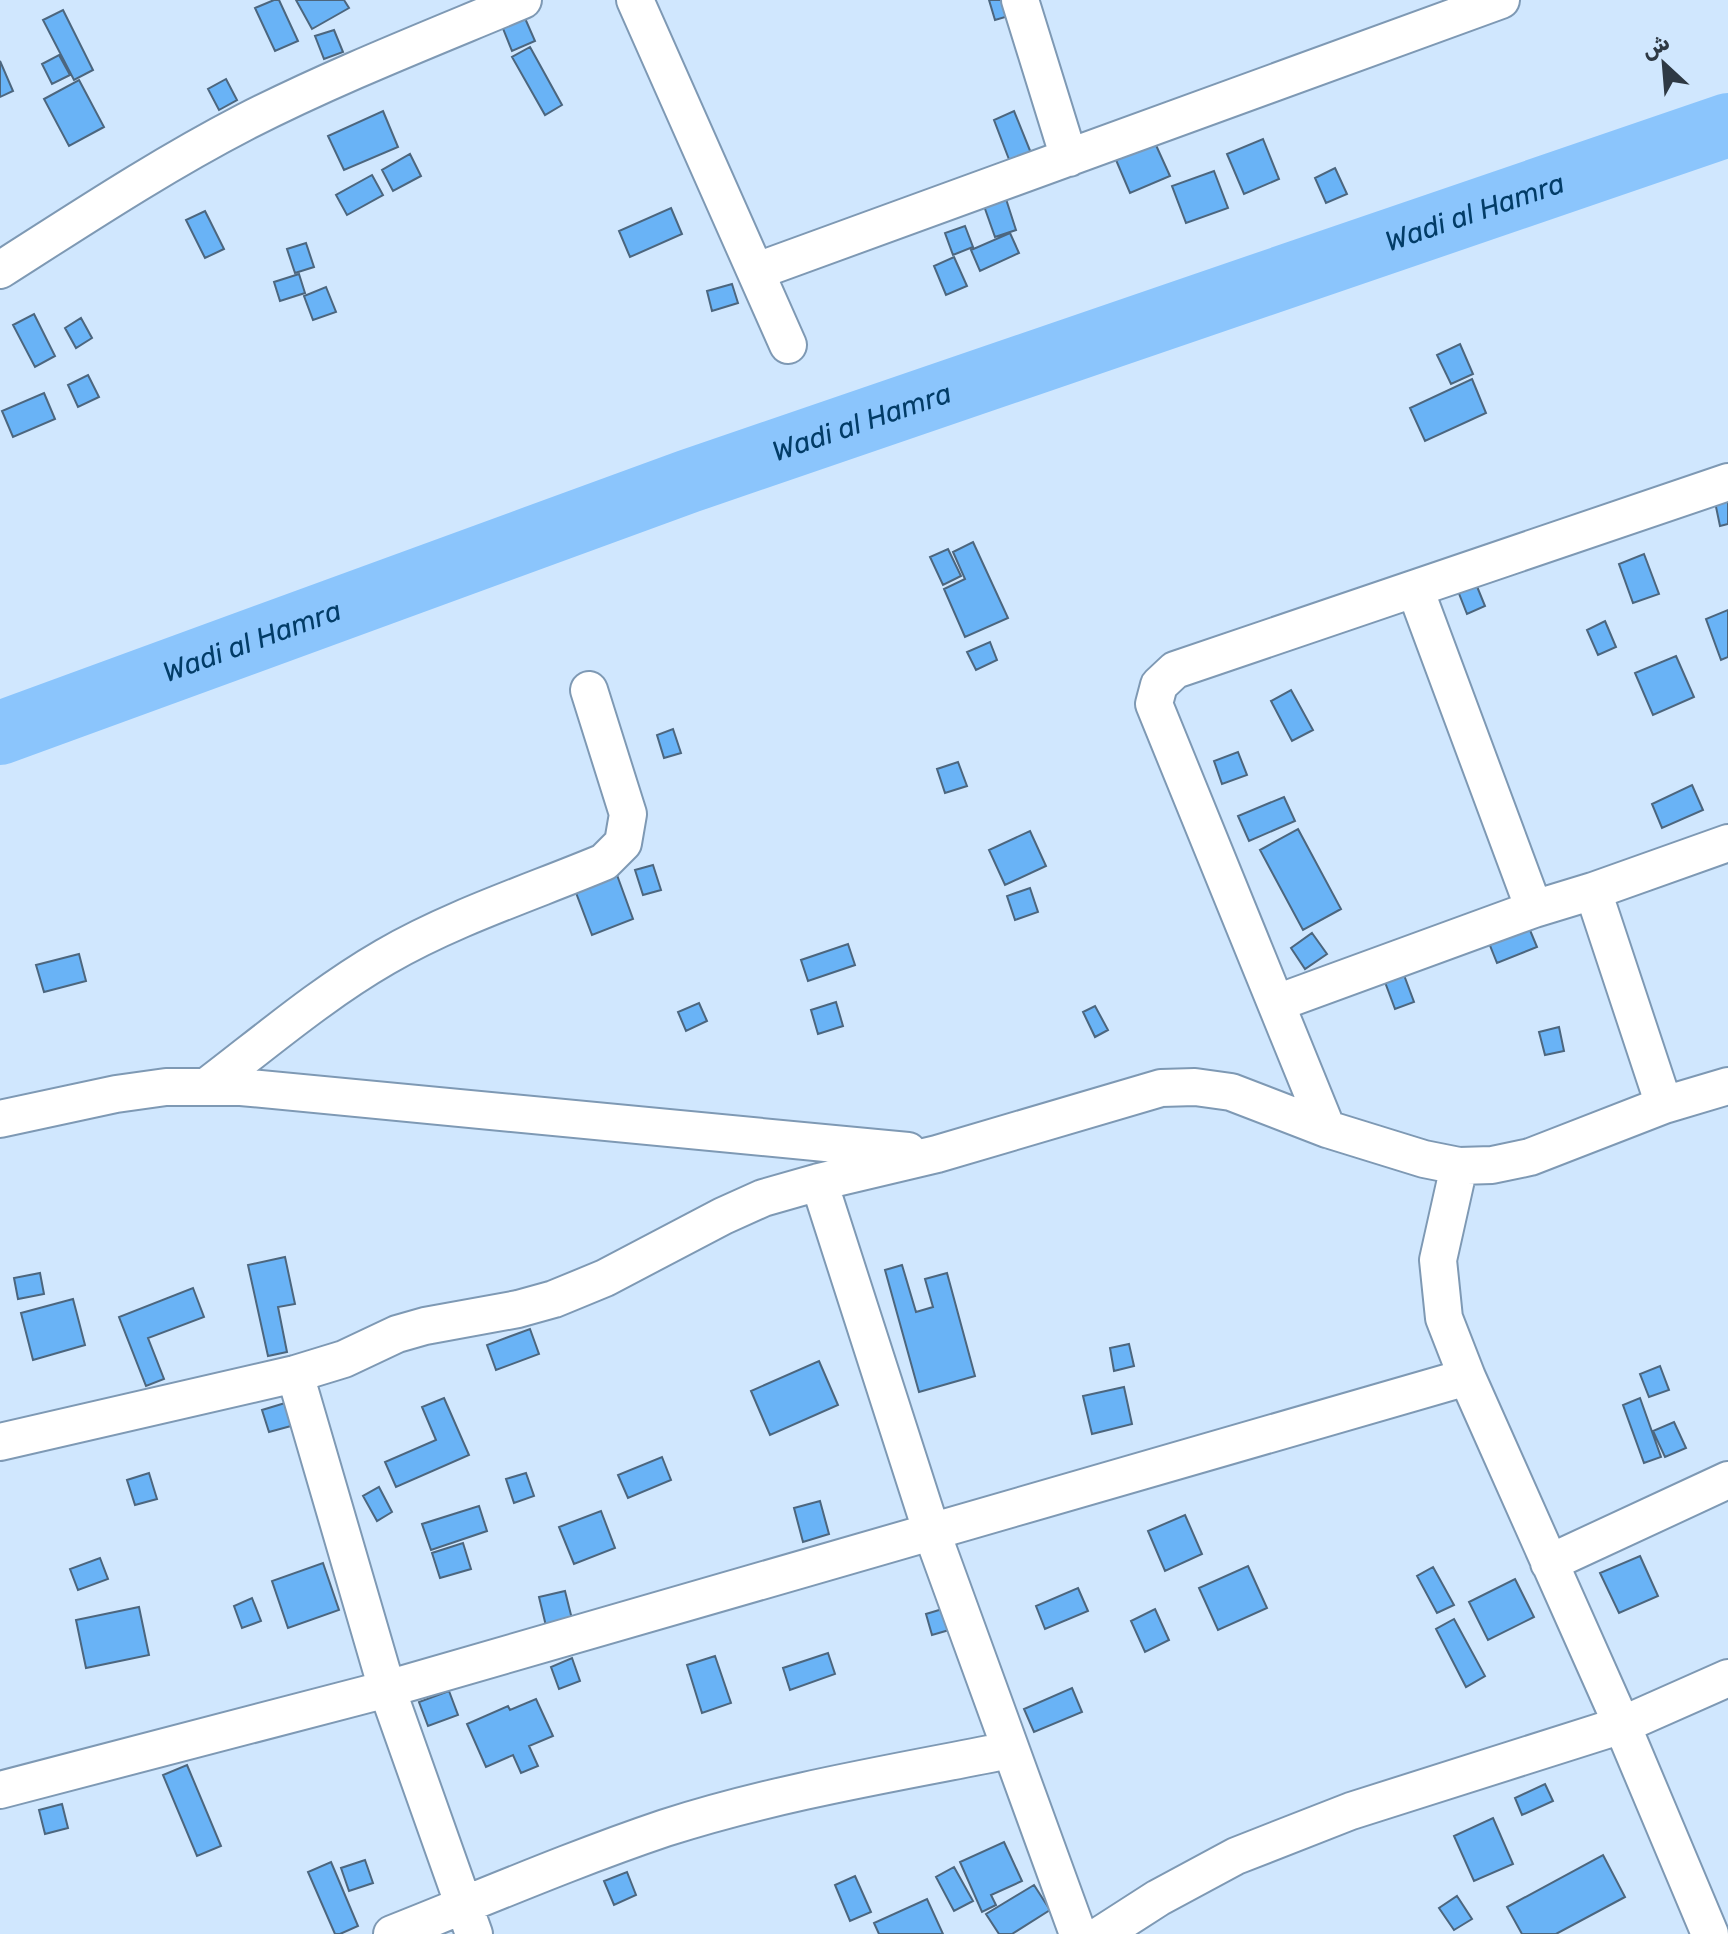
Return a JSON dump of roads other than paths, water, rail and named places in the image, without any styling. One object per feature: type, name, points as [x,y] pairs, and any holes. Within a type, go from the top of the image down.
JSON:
[{"type":"street","points":[[0,270],[114,198],[243,123],[347,74],[523,0]]},
{"type":"street","points":[[635,0],[788,345]]},
{"type":"street","points":[[1020,0],[1069,158]]},
{"type":"street","points":[[757,271],[1501,0]]},
{"type":"street","points":[[1327,1129],[1154,704],[1159,685],[1175,670],[1728,482]]},
{"type":"street","points":[[1415,589],[1534,909]]},
{"type":"street","points":[[206,1087],[339,987],[384,958],[422,938],[604,862],[623,843],[628,814],[589,690]]},
{"type":"street","points":[[1277,1003],[1534,909],[1728,843]]},
{"type":"street","points":[[1593,891],[1664,1105]]},
{"type":"street","points":[[0,1442],[295,1374],[344,1359],[397,1334],[554,1299],[605,1278],[763,1198],[937,1154],[1161,1088],[1195,1087],[1231,1092],[1327,1129],[1424,1159],[1459,1166],[1492,1165],[1530,1157],[1664,1105],[1728,1086]]},
{"type":"street","points":[[0,1119],[116,1094],[166,1087],[241,1087],[937,1154]]},
{"type":"street","points":[[1459,1166],[1438,1260],[1444,1318],[1710,1934]]},
{"type":"street","points":[[819,1182],[932,1533],[1078,1934]]},
{"type":"street","points":[[295,1374],[387,1689],[469,1920]]},
{"type":"street","points":[[0,1790],[387,1689],[1467,1377]]},
{"type":"street","points":[[1549,1563],[1728,1480]]},
{"type":"street","points":[[1102,1934],[1158,1898],[1210,1870],[1284,1836],[1351,1811],[1622,1725],[1728,1678]]},
{"type":"street","points":[[392,1934],[469,1920],[666,1828],[808,1789],[1010,1750]]},
{"type":"waterway","name":"Wadi al Hamra","points":[[0,733],[689,481],[1728,125]]}]
